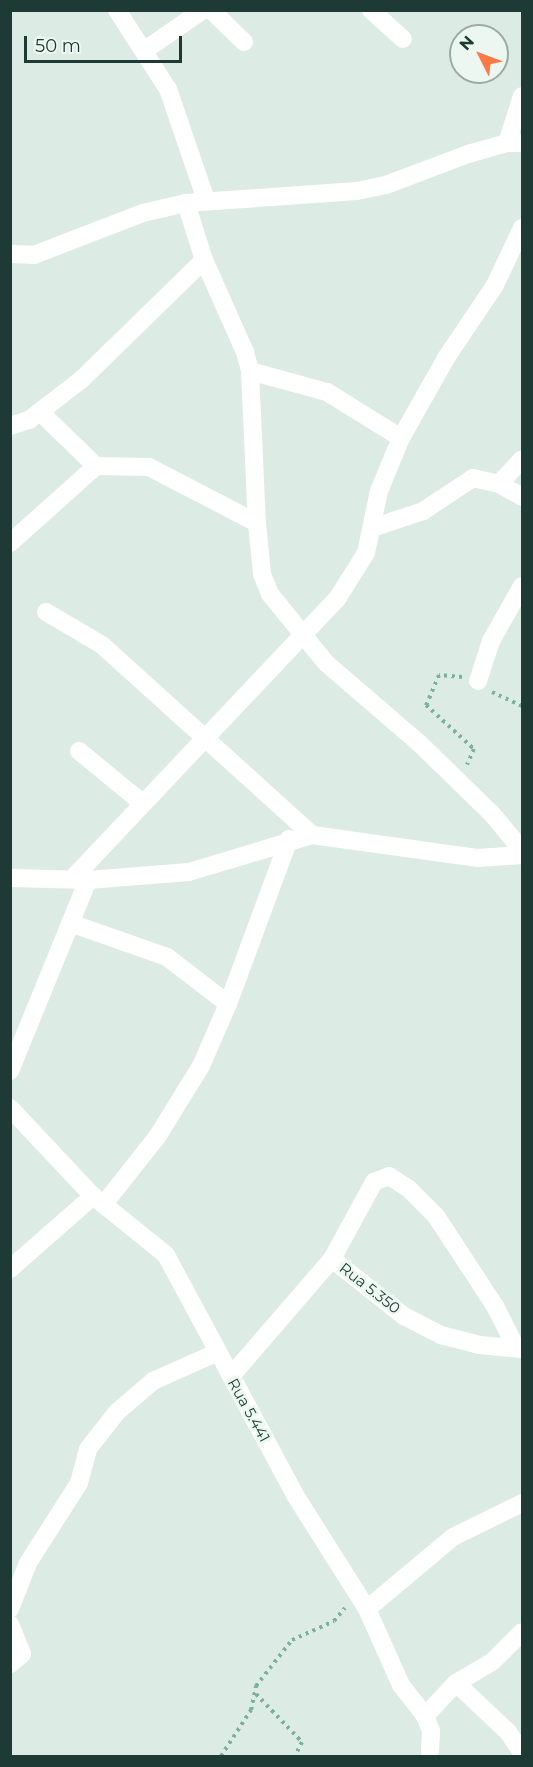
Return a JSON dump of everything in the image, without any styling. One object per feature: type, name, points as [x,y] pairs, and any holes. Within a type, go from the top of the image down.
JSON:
[{"type":"street","points":[[117,10],[145,50],[168,89],[206,200]]},
{"type":"street","points":[[145,50],[203,10]]},
{"type":"street","points":[[211,10],[244,42]]},
{"type":"street","points":[[371,10],[403,39]]},
{"type":"street","points":[[10,254],[34,255],[143,213],[186,203],[357,191],[515,143],[522,96]]},
{"type":"street","points":[[186,203],[204,260],[250,370],[256,523],[262,574],[270,594],[303,639],[454,778],[522,850]]},
{"type":"street","points":[[10,1071],[70,923],[80,879],[141,802],[303,639],[354,574],[366,553],[379,491],[401,438],[446,358],[495,285],[521,236]]},
{"type":"street","points":[[10,426],[40,412],[81,380],[204,260]]},
{"type":"street","points":[[250,370],[327,392],[401,438]]},
{"type":"street","points":[[40,412],[96,466],[149,467],[256,523]]},
{"type":"street","points":[[499,484],[522,459]]},
{"type":"street","points":[[10,543],[96,466]]},
{"type":"street","points":[[372,528],[423,511],[473,478],[499,484],[522,497]]},
{"type":"street","points":[[478,681],[491,641],[522,586]]},
{"type":"street","points":[[46,612],[102,645],[312,835]]},
{"type":"street","points":[[79,751],[141,802]]},
{"type":"street","points":[[10,878],[80,879],[189,872],[289,839],[312,835],[478,858],[522,855]]},
{"type":"street","points":[[10,1269],[99,1200],[158,1137],[201,1065],[228,1004],[289,839]]},
{"type":"street","points":[[70,923],[167,957],[228,1004]]},
{"type":"street","name":"Rua 5.441","points":[[10,1108],[99,1200],[166,1255],[295,1495],[363,1602],[400,1685],[425,1716],[431,1731],[430,1751]]},
{"type":"street","points":[[332,1259],[374,1182],[389,1176],[409,1189],[436,1216],[495,1306],[519,1349]]},
{"type":"street","name":"Rua 5.350","points":[[231,1376],[332,1259],[405,1316],[441,1335],[480,1345],[519,1349]]},
{"type":"street","points":[[10,1609],[28,1563],[80,1483],[88,1449],[117,1412],[153,1381],[218,1352]]},
{"type":"street","points":[[363,1602],[453,1537],[522,1503]]},
{"type":"street","points":[[10,1624],[22,1654],[10,1664]]},
{"type":"street","points":[[425,1716],[456,1683],[492,1662],[522,1632]]},
{"type":"street","points":[[456,1683],[508,1732],[522,1753]]},
{"type":"path","points":[[454,778],[472,759],[474,749],[426,705],[439,675],[478,681],[501,698],[522,706]]},
{"type":"path","points":[[222,1756],[236,1738],[256,1694],[256,1686],[292,1640],[334,1621],[363,1602]]},
{"type":"path","points":[[256,1694],[302,1742],[295,1756]]}]
